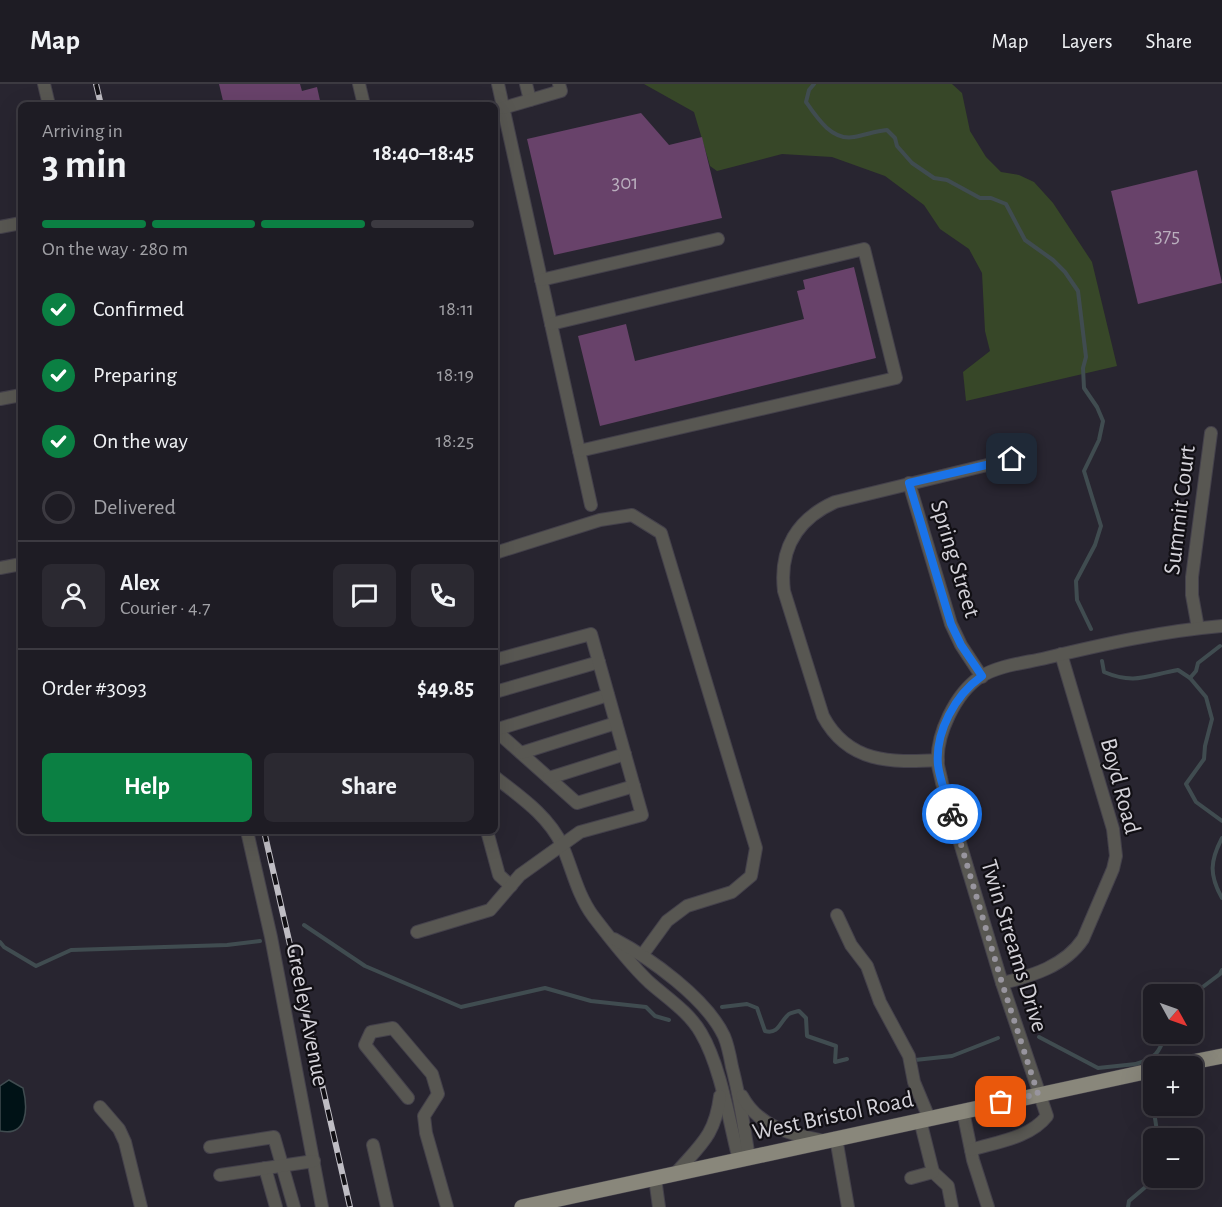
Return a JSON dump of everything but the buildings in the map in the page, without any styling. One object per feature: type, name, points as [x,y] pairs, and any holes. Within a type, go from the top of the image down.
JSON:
[{"type":"main road","points":[[1203,1060],[1222,1056]]},
{"type":"main road","name":"West Bristol Road","points":[[522,1207],[562,1203],[655,1178],[1143,1072]]},
{"type":"street","points":[[44,84],[48,102]]},
{"type":"street","points":[[359,84],[363,102]]},
{"type":"street","points":[[498,84],[591,505]]},
{"type":"street","points":[[526,84],[530,100]]},
{"type":"street","points":[[503,108],[561,92],[559,84]]},
{"type":"street","points":[[0,227],[18,224]]},
{"type":"street","points":[[541,280],[718,238]]},
{"type":"street","points":[[551,324],[864,249],[896,378],[579,451]]},
{"type":"street","points":[[0,399],[18,395]]},
{"type":"street","name":"Summit Court","points":[[1198,628],[1192,595],[1192,577],[1211,433]]},
{"type":"street","points":[[938,760],[912,762],[879,759],[852,749],[839,739],[823,716],[784,591],[782,577],[786,552],[794,536],[812,514],[835,502],[1012,459]]},
{"type":"street","name":"Spring Street","points":[[909,483],[951,624],[961,645],[982,676]]},
{"type":"street","points":[[498,552],[600,520],[632,515],[661,533],[756,848],[751,876],[732,892],[687,906],[667,921],[643,954]]},
{"type":"street","points":[[0,568],[18,565]]},
{"type":"street","name":"Twin Streams Drive","points":[[971,1150],[1022,1134],[1041,1124],[1047,1116],[1002,983],[942,783],[938,760],[942,730],[962,696],[982,676],[1007,666],[1120,641],[1222,626]]},
{"type":"street","points":[[417,932],[490,910],[520,875],[580,832],[642,815],[591,634],[498,659]]},
{"type":"street","name":"Boyd Road","points":[[1002,983],[1047,969],[1077,949],[1109,879],[1116,856],[1113,829],[1061,654]]},
{"type":"street","points":[[498,691],[599,662]]},
{"type":"street","points":[[498,729],[608,695]]},
{"type":"street","points":[[521,753],[616,723]]},
{"type":"street","points":[[498,733],[577,803],[634,786]]},
{"type":"street","points":[[549,778],[625,754]]},
{"type":"street","points":[[498,779],[540,814],[562,845],[584,901],[592,915],[648,980],[701,1032],[744,1159]]},
{"type":"street","name":"Greeley Avenue","points":[[248,834],[271,937],[322,1207]]},
{"type":"street","points":[[488,834],[499,875],[511,886]]},
{"type":"street","points":[[837,915],[851,945],[867,966],[880,1002],[910,1060],[925,1119],[933,1172],[948,1186],[952,1207]]},
{"type":"street","points":[[611,937],[643,954],[712,1016],[727,1045],[738,1088],[744,1159]]},
{"type":"street","points":[[408,1098],[365,1045],[371,1032],[393,1028],[432,1074],[438,1094],[424,1116],[426,1133],[447,1207]]},
{"type":"street","points":[[675,1174],[706,1140],[714,1126],[721,1086]]},
{"type":"street","points":[[738,1088],[749,1108],[772,1126],[783,1132],[830,1140],[848,1207]]},
{"type":"street","points":[[100,1107],[118,1129],[125,1142],[141,1207]]},
{"type":"street","points":[[963,1111],[971,1150],[988,1207]]},
{"type":"street","points":[[210,1147],[274,1137],[294,1207]]},
{"type":"street","points":[[373,1145],[387,1207]]},
{"type":"street","points":[[220,1175],[314,1161]]},
{"type":"street","points":[[265,1168],[276,1207]]},
{"type":"street","points":[[911,1178],[933,1172]]},
{"type":"street","points":[[655,1178],[659,1207]]},
{"type":"green space","points":[[644,84],[952,84],[962,93],[970,131],[986,157],[1001,172],[1019,175],[1034,182],[1053,203],[1092,262],[1117,366],[966,401],[963,372],[990,351],[985,331],[982,273],[969,249],[940,229],[924,205],[885,176],[832,157],[782,154],[717,171],[710,166],[694,112]]},
{"type":"shaded area","points":[[9,1080],[23,1088],[25,1112],[21,1125],[9,1132],[0,1131],[0,1086]]},
{"type":"waterway","points":[[814,84],[809,90],[806,102],[820,121],[832,132],[854,137],[887,130],[912,163],[934,178],[947,180],[980,198],[991,198],[1006,204],[1025,240],[1053,260],[1065,272],[1078,291],[1086,357],[1083,368],[1084,388],[1103,421],[1099,440],[1084,471],[1101,526],[1095,545],[1076,581],[1077,600],[1091,629]]},
{"type":"waterway","points":[[1190,678],[1196,671],[1198,663],[1220,646]]},
{"type":"waterway","points":[[1102,661],[1104,672],[1124,678],[1141,678],[1178,670],[1190,678],[1206,697],[1212,719],[1204,759],[1186,784],[1196,802],[1222,821]]},
{"type":"waterway","points":[[1222,838],[1213,861],[1213,875],[1222,898]]},
{"type":"waterway","points":[[304,925],[365,966],[461,1007],[545,988],[591,1001],[646,1007],[655,1016],[669,1020]]},
{"type":"waterway","points":[[0,942],[4,947],[36,966],[71,950],[227,945],[260,941]]},
{"type":"waterway","points":[[1203,987],[1222,970]]},
{"type":"waterway","points":[[722,1007],[747,1004],[757,1008],[765,1031],[770,1032],[776,1029],[789,1014],[799,1011],[806,1018],[807,1036],[836,1046],[835,1062],[847,1059]]},
{"type":"waterway","points":[[1039,1037],[1098,1068],[1136,1064],[1139,1068]]},
{"type":"waterway","points":[[915,1060],[952,1056],[998,1038]]},
{"type":"waterway","points":[[1136,1064],[1156,1054],[1162,1044]]},
{"type":"waterway","points":[[1155,1116],[1156,1128]]},
{"type":"waterway","points":[[1128,1207],[1129,1201],[1144,1188]]},
{"type":"railway","points":[[96,84],[100,102]]},
{"type":"railway","points":[[265,834],[350,1207]]},
{"type":"way so far","points":[[952,814],[1002,983],[1038,1094],[1001,1102]]},
{"type":"route","points":[[952,814],[938,764],[942,730],[962,696],[982,676],[961,645],[951,624],[909,483],[1012,459]]}]
